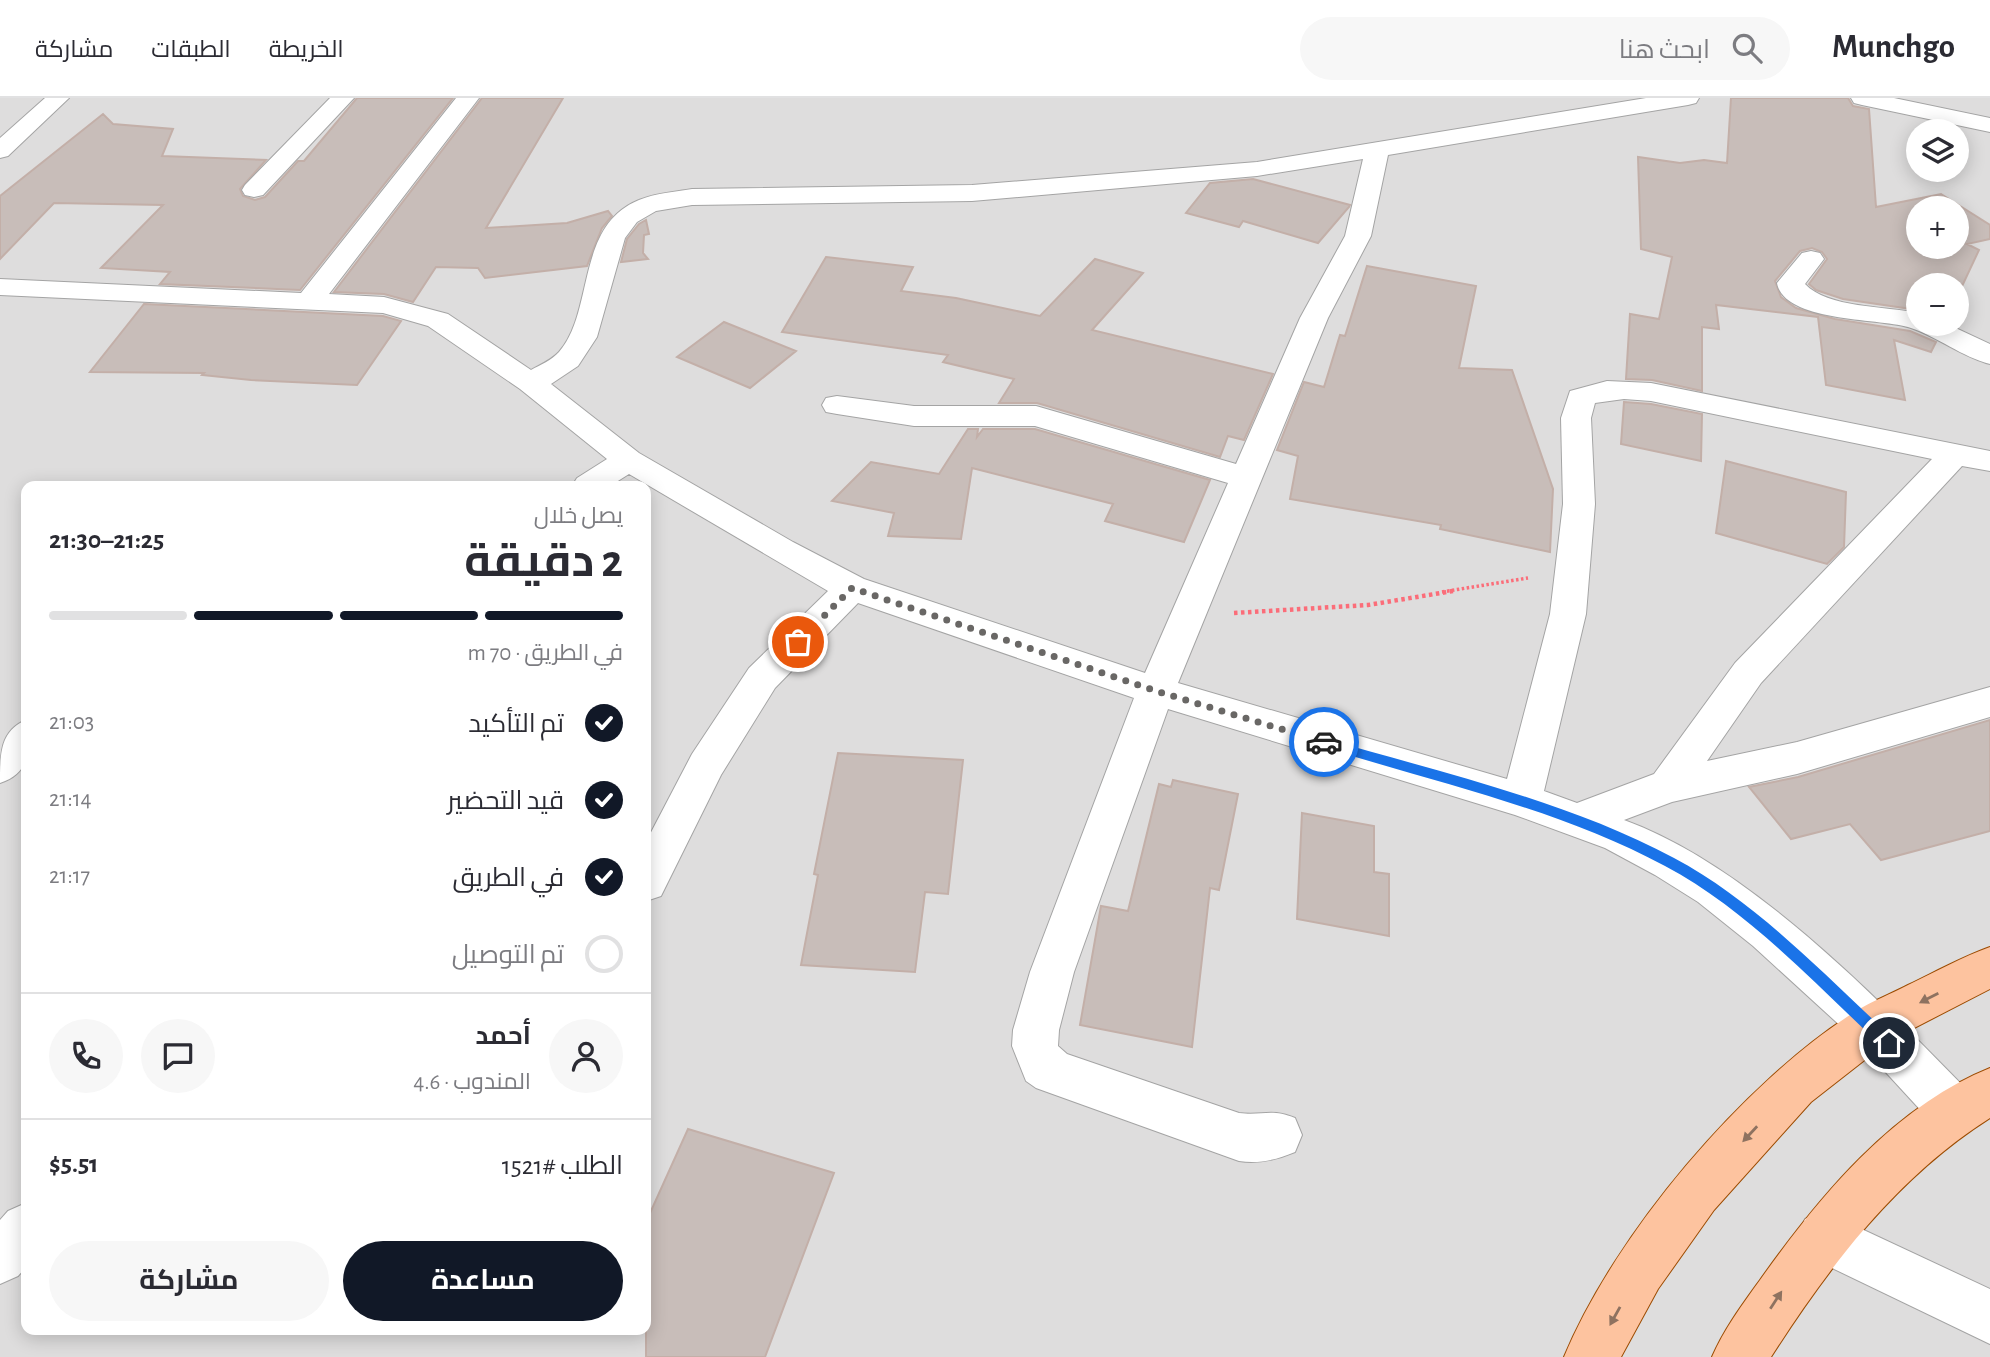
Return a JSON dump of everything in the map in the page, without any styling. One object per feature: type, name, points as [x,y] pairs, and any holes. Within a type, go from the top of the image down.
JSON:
[{"type":"main road","points":[[1591,1357],[1640,1271],[1696,1192],[1794,1086],[1873,1026],[1990,967]]},
{"type":"main road","points":[[1740,1357],[1786,1284],[1880,1172],[1972,1101]]},
{"type":"street","points":[[0,151],[58,98]]},
{"type":"street","points":[[254,190],[343,98]]},
{"type":"street","points":[[310,300],[468,98]]},
{"type":"street","points":[[531,383],[568,360],[583,337],[612,237],[628,217],[648,205],[692,197],[972,193],[1258,169],[1688,98]]},
{"type":"street","points":[[1862,98],[1990,125]]},
{"type":"street","points":[[1278,1135],[1254,1139],[1219,1130],[1053,1072],[1043,1065],[1037,1055],[1037,1030],[1052,972],[1156,691],[1314,318],[1358,236],[1377,149]]},
{"type":"street","points":[[1811,259],[1791,283],[1792,289],[1800,296],[1835,309],[1906,319]]},
{"type":"street","points":[[0,287],[384,305],[438,320],[531,383],[628,460],[781,550],[852,588],[1156,691],[1522,800],[1580,820],[1660,857],[1713,889],[1768,932],[1873,1026],[1972,1101]]},
{"type":"street","points":[[1950,336],[1990,355]]},
{"type":"street","points":[[1522,800],[1568,614],[1579,504],[1576,418],[1581,398],[1596,390],[1615,388],[1651,392],[1978,452]]},
{"type":"street","points":[[837,405],[914,416],[1036,416],[1248,478]]},
{"type":"street","points":[[1668,786],[1748,673],[1978,452]]},
{"type":"street","points":[[596,481],[628,460]]},
{"type":"street","points":[[651,873],[706,765],[762,678],[852,588]]},
{"type":"street","points":[[1580,820],[1668,786],[1797,758],[1990,702]]},
{"type":"street","points":[[0,767],[21,741]]},
{"type":"street","points":[[0,1258],[21,1235]]},
{"type":"street","points":[[1824,1237],[1990,1317]]},
{"type":"path","points":[[1188,615],[1368,605],[1502,584],[1573,568]]},
{"type":"shaded area","points":[[0,98],[1990,98],[1990,1357],[0,1357]]},
{"type":"building","points":[[357,98],[453,98],[300,290],[160,284],[170,272],[101,268],[163,205],[54,203],[0,259],[0,196],[103,114],[113,124],[173,129],[162,156],[266,160],[240,189],[243,196],[255,200],[265,197],[298,161],[304,161]]},
{"type":"building","points":[[482,98],[563,98],[486,228],[567,223],[608,211],[612,216],[602,228],[587,266],[485,278],[478,268],[436,267],[413,302],[384,294],[334,292]]},
{"type":"building","points":[[1731,98],[1848,98],[1853,106],[1869,109],[1876,207],[1906,201],[1906,259],[1969,259],[1969,245],[1979,250],[1968,273],[1906,273],[1906,308],[1843,299],[1816,290],[1809,284],[1827,259],[1822,252],[1812,248],[1800,251],[1775,281],[1781,297],[1796,308],[1835,319],[1906,330],[1906,336],[1922,336],[1936,342],[1931,352],[1894,340],[1905,400],[1826,385],[1818,317],[1716,305],[1719,329],[1702,327],[1702,391],[1652,380],[1626,379],[1630,314],[1659,319],[1672,257],[1641,249],[1638,157],[1680,163],[1704,160],[1727,163]]},
{"type":"building","points":[[1253,179],[1350,205],[1318,243],[1243,221],[1239,227],[1186,213],[1210,183]]},
{"type":"building","points":[[1969,212],[1990,225],[1990,239],[1969,244]]},
{"type":"building","points":[[646,220],[649,234],[644,235],[643,253],[648,259],[621,262],[627,239],[639,224]]},
{"type":"building","points":[[826,257],[913,267],[901,291],[956,298],[1040,316],[1095,259],[1143,273],[1092,330],[1273,374],[1244,440],[1228,436],[1220,457],[1037,403],[999,403],[1014,379],[943,362],[948,355],[782,332]]},
{"type":"building","points":[[1367,266],[1476,286],[1459,368],[1512,370],[1553,489],[1550,552],[1440,529],[1441,525],[1290,499],[1298,456],[1277,450],[1304,382],[1324,387],[1340,335],[1345,336]]},
{"type":"building","points":[[144,304],[383,316],[401,321],[357,385],[251,380],[202,375],[204,373],[90,372]]},
{"type":"building","points":[[724,322],[796,351],[750,388],[677,357]]},
{"type":"building","points":[[1624,402],[1651,404],[1702,414],[1701,461],[1621,444]]},
{"type":"building","points":[[968,429],[978,429],[977,437],[983,429],[1035,429],[1210,480],[1184,542],[1105,521],[1113,504],[972,468],[961,539],[888,536],[894,513],[832,501],[871,462],[939,474]]},
{"type":"building","points":[[1726,461],[1846,492],[1844,547],[1827,564],[1716,533]]},
{"type":"building","points":[[1990,720],[1990,831],[1881,860],[1850,824],[1791,839],[1749,787],[1798,777]]},
{"type":"building","points":[[838,753],[963,760],[948,894],[925,892],[915,972],[801,965],[818,875],[814,874]]},
{"type":"building","points":[[1173,780],[1238,794],[1219,890],[1210,888],[1192,1047],[1080,1025],[1101,906],[1128,911],[1159,784],[1171,787]]},
{"type":"building","points":[[1302,813],[1374,826],[1374,872],[1389,874],[1389,936],[1297,919]]},
{"type":"building","points":[[688,1129],[834,1173],[765,1357],[646,1357],[646,1335],[651,1335],[651,1211]]},
{"type":"way so far","points":[[798,642],[852,588],[1156,691],[1324,742]]},
{"type":"route","points":[[1324,742],[1522,800],[1580,820],[1620,836],[1670,862],[1713,889],[1768,932],[1889,1043]]}]
